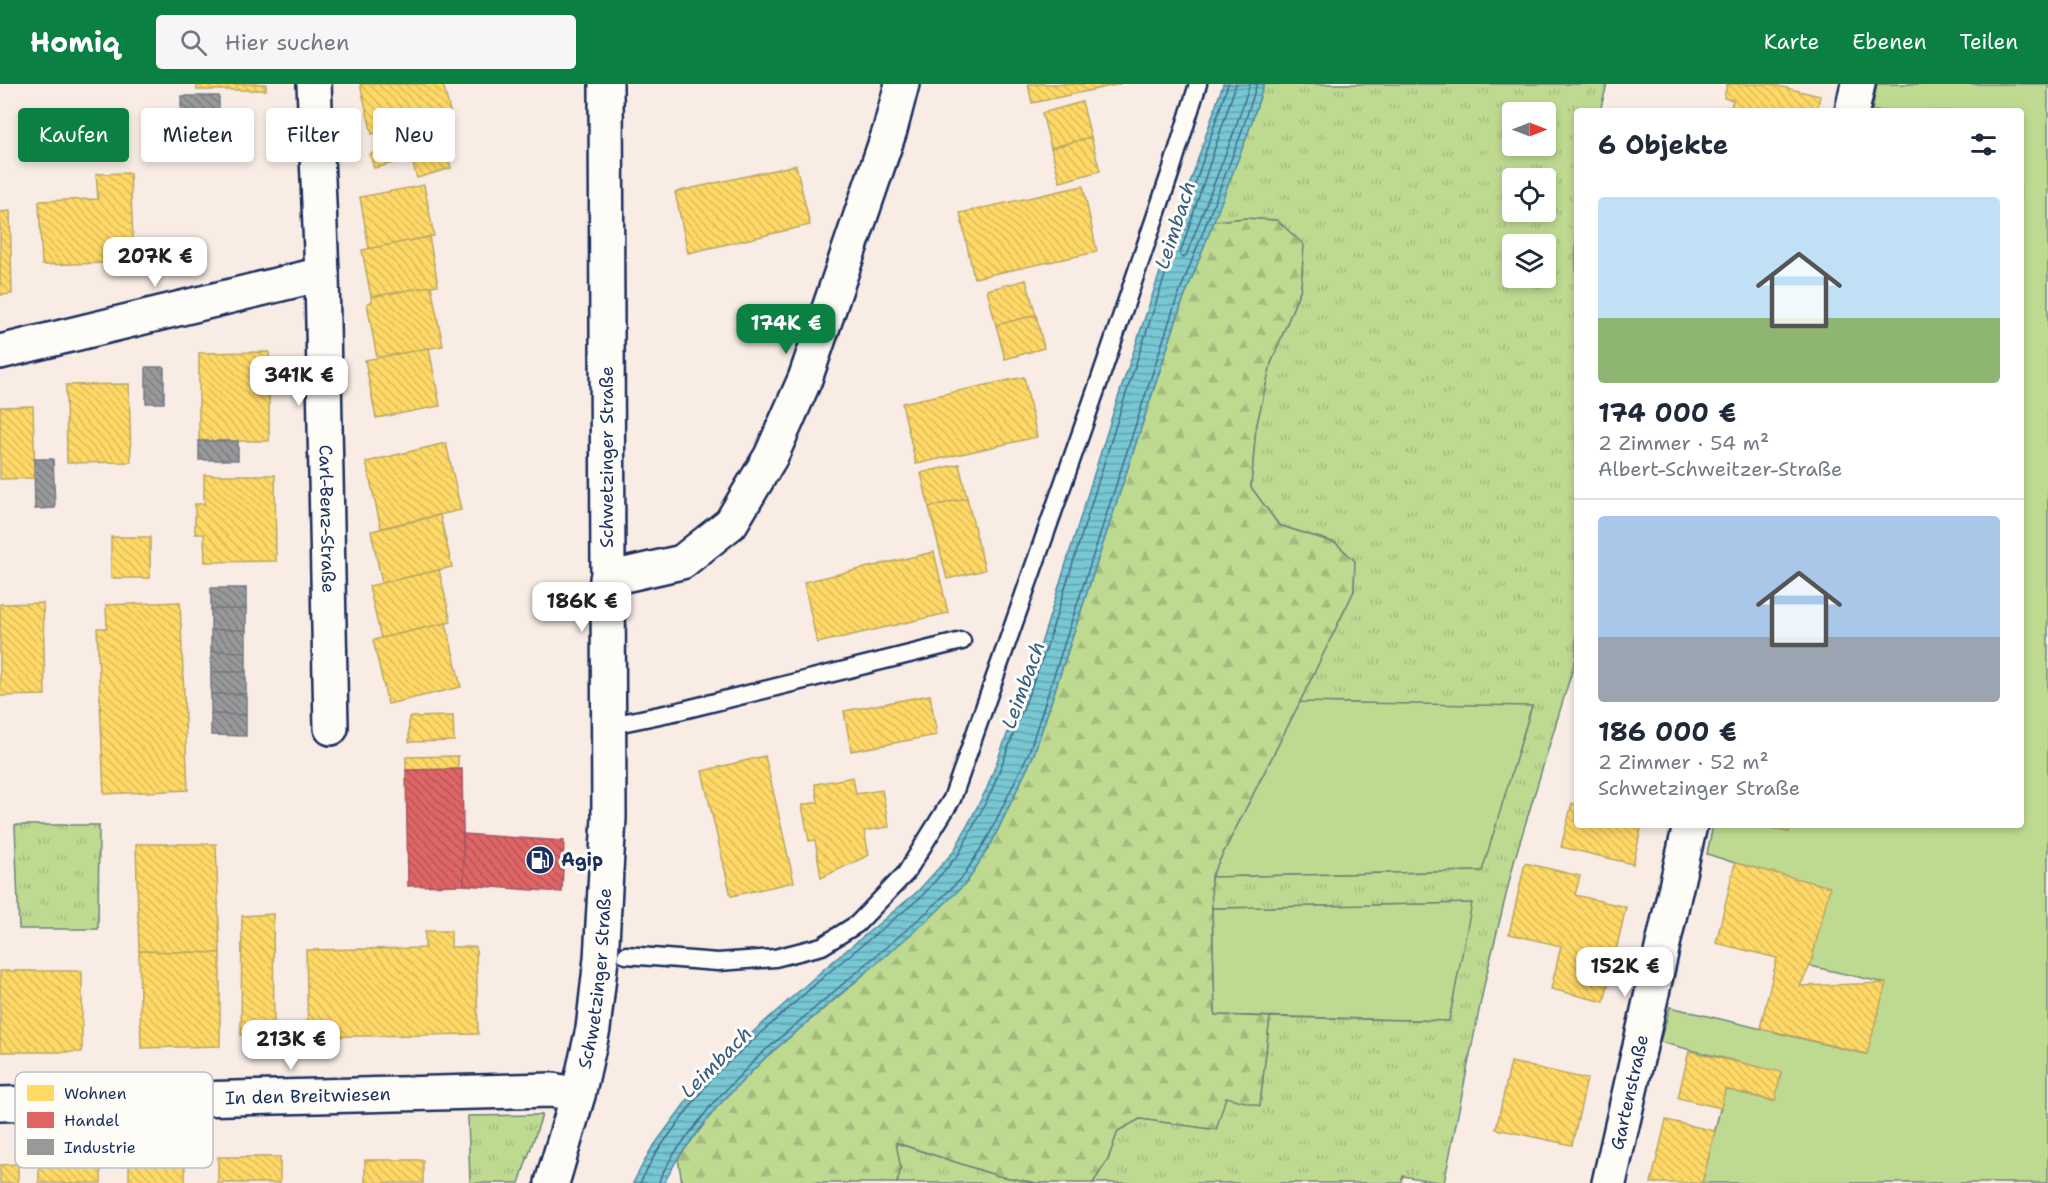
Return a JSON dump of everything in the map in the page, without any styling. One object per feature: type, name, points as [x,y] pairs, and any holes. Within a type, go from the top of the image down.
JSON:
[{"type":"street","name":"Carl-Benz-Straße","points":[[314,84],[322,274],[331,728]]},
{"type":"street","name":"Schwetzinger Straße","points":[[552,1183],[578,1095],[593,1029],[601,959],[609,818],[606,84]]},
{"type":"street","points":[[607,579],[682,562],[731,523],[760,475],[771,456],[805,379],[890,130],[902,84]]},
{"type":"street","points":[[1853,108],[1858,84]]},
{"type":"street","points":[[0,352],[322,274]]},
{"type":"street","name":"Gartenstraße","points":[[1609,1183],[1689,828]]},
{"type":"street","name":"In den Breitwiesen","points":[[213,1099],[552,1090],[578,1095]]},
{"type":"street","name":"In den Breitwiesen","points":[[0,1104],[15,1104]]},
{"type":"lane","points":[[626,955],[718,962],[774,958],[822,946],[857,924],[906,873],[952,799],[1094,398],[1198,84]]},
{"type":"lane","points":[[607,726],[679,711],[962,641]]},
{"type":"green space","points":[[1264,84],[1607,84],[1601,108],[1574,108],[1574,665],[1515,858],[1485,981],[1444,1183],[1403,1176],[1401,1183],[1093,1183],[1108,1160],[1118,1131],[1140,1119],[1216,1130],[1226,1097],[1260,1106],[1270,1017],[1449,1021],[1472,903],[1212,908],[1211,877],[1482,871],[1532,706],[1300,702],[1354,591],[1355,561],[1336,543],[1279,525],[1251,487],[1256,428],[1271,364],[1301,288],[1304,245],[1277,220],[1245,218],[1213,221],[1247,136]]},
{"type":"green space","points":[[1877,84],[2048,84],[2048,1183],[1702,1183],[1725,1089],[1774,1101],[1781,1073],[1660,1042],[1670,1007],[1866,1054],[1885,983],[1810,966],[1829,887],[1707,854],[1712,828],[1771,828],[1789,832],[1790,828],[2024,828],[2024,108],[1873,108]]},
{"type":"green space","points":[[1245,218],[1278,220],[1304,245],[1301,288],[1271,364],[1256,428],[1251,487],[1279,525],[1336,543],[1355,561],[1354,591],[1211,877],[1215,1015],[1270,1017],[1260,1106],[1217,1130],[1140,1119],[1118,1131],[1108,1160],[1093,1183],[1037,1183],[998,1176],[897,1143],[901,1169],[897,1183],[682,1183],[678,1158],[717,1107],[765,1058],[852,985],[967,882],[993,840],[1034,754],[1181,306],[1213,221]]},
{"type":"green space","points":[[1300,702],[1532,705],[1483,871],[1211,877]]},
{"type":"green space","points":[[15,825],[99,825],[98,929],[19,929]]},
{"type":"green space","points":[[1473,903],[1449,1021],[1215,1015],[1212,908]]},
{"type":"green space","points":[[542,1115],[519,1183],[470,1183],[468,1116]]},
{"type":"green space","points":[[896,1143],[998,1176],[1036,1183],[897,1183],[901,1169]]},
{"type":"water","points":[[1223,84],[1264,84],[1247,136],[1181,306],[1034,754],[993,840],[967,882],[930,918],[765,1058],[717,1107],[678,1158],[664,1183],[633,1183],[650,1151],[708,1072],[825,968],[917,892],[954,851],[987,788],[1040,647],[1115,407]]},
{"type":"building: Wohnen","points":[[197,84],[266,84],[266,90],[197,90]]},
{"type":"building: Wohnen","points":[[360,84],[443,84],[449,108],[373,108],[372,134]]},
{"type":"building: Wohnen","points":[[1028,84],[1120,84],[1032,103]]},
{"type":"building: Wohnen","points":[[1727,84],[1770,84],[1820,96],[1818,108],[1731,108],[1733,100],[1724,98]]},
{"type":"building: Wohnen","points":[[1082,102],[1091,137],[1051,148],[1042,113]]},
{"type":"building: Wohnen","points":[[1091,137],[1100,171],[1060,182],[1051,148]]},
{"type":"building: Wohnen","points":[[373,153],[373,162],[398,162],[374,168],[370,154]]},
{"type":"building: Wohnen","points":[[412,162],[450,162],[451,168],[417,178]]},
{"type":"building: Wohnen","points":[[796,165],[810,225],[688,253],[675,192]]},
{"type":"building: Wohnen","points":[[130,173],[134,262],[42,265],[39,201],[98,199],[96,174]]},
{"type":"building: Wohnen","points":[[424,185],[434,236],[369,249],[360,197]]},
{"type":"building: Wohnen","points":[[1083,186],[1097,252],[974,278],[960,213]]},
{"type":"building: Wohnen","points":[[10,211],[12,294],[0,295],[0,212]]},
{"type":"building: Wohnen","points":[[429,237],[438,285],[371,297],[362,250]]},
{"type":"building: Wohnen","points":[[1026,280],[1036,315],[996,325],[987,290]]},
{"type":"building: Wohnen","points":[[431,286],[443,346],[377,358],[367,303],[372,302],[371,297]]},
{"type":"building: Wohnen","points":[[1036,315],[1044,348],[1005,359],[996,325]]},
{"type":"building: Wohnen","points":[[429,348],[440,406],[376,418],[365,360]]},
{"type":"building: Wohnen","points":[[269,352],[269,441],[199,441],[199,353]]},
{"type":"building: Wohnen","points":[[1024,377],[1037,437],[916,464],[902,403]]},
{"type":"building: Wohnen","points":[[129,384],[131,462],[67,463],[66,385]]},
{"type":"building: Wohnen","points":[[33,406],[35,478],[0,479],[0,407]]},
{"type":"building: Wohnen","points":[[446,443],[461,510],[381,528],[366,462]]},
{"type":"building: Wohnen","points":[[959,464],[967,498],[929,507],[921,473]]},
{"type":"building: Wohnen","points":[[204,475],[275,475],[276,561],[205,562],[204,534],[195,534],[195,504],[204,504]]},
{"type":"building: Wohnen","points":[[967,498],[985,570],[947,579],[929,507]]},
{"type":"building: Wohnen","points":[[440,515],[452,567],[382,583],[371,531]]},
{"type":"building: Wohnen","points":[[111,537],[150,537],[150,578],[111,578]]},
{"type":"building: Wohnen","points":[[934,552],[948,613],[817,643],[804,582]]},
{"type":"building: Wohnen","points":[[439,570],[451,622],[381,638],[369,586]]},
{"type":"building: Wohnen","points":[[180,602],[188,790],[104,794],[97,628],[107,628],[106,605]]},
{"type":"building: Wohnen","points":[[43,603],[45,695],[0,696],[0,604]]},
{"type":"building: Wohnen","points":[[446,623],[461,687],[388,704],[373,640]]},
{"type":"building: Wohnen","points":[[930,695],[937,735],[851,751],[844,711]]},
{"type":"building: Wohnen","points":[[453,716],[454,741],[409,742],[409,717]]},
{"type":"building: Wohnen","points":[[458,756],[458,769],[406,770],[406,757]]},
{"type":"building: Wohnen","points":[[765,756],[794,882],[731,896],[702,771]]},
{"type":"building: Wohnen","points":[[853,777],[856,794],[882,790],[889,827],[864,831],[869,855],[821,878],[815,840],[809,841],[802,805],[818,802],[815,784]]},
{"type":"building: Wohnen","points":[[1572,803],[1574,804],[1574,828],[1641,828],[1633,864],[1561,847]]},
{"type":"building: Wohnen","points":[[1771,828],[1790,828],[1789,832]]},
{"type":"building: Wohnen","points":[[136,844],[216,844],[220,953],[139,951]]},
{"type":"building: Wohnen","points":[[1525,863],[1580,876],[1575,895],[1626,907],[1604,1002],[1551,989],[1561,946],[1509,934]]},
{"type":"building: Wohnen","points":[[1735,863],[1830,887],[1810,966],[1800,986],[1886,983],[1867,1054],[1760,1028],[1777,958],[1716,943]]},
{"type":"building: Wohnen","points":[[273,914],[274,1033],[241,1035],[242,916]]},
{"type":"building: Wohnen","points":[[425,931],[451,931],[451,947],[476,947],[478,1034],[308,1037],[306,950],[425,948]]},
{"type":"building: Wohnen","points":[[139,951],[220,953],[220,1046],[141,1048]]},
{"type":"building: Wohnen","points":[[0,971],[82,971],[82,1052],[0,1052]]},
{"type":"building: Wohnen","points":[[1689,1051],[1781,1072],[1775,1101],[1725,1089],[1721,1108],[1678,1098]]},
{"type":"building: Wohnen","points":[[1511,1062],[1587,1079],[1572,1145],[1496,1129]]},
{"type":"building: Wohnen","points":[[1666,1120],[1715,1131],[1702,1183],[1651,1183]]},
{"type":"building: Wohnen","points":[[218,1157],[280,1157],[280,1183],[218,1183]]},
{"type":"building: Wohnen","points":[[365,1160],[423,1160],[423,1183],[365,1183]]},
{"type":"building: Wohnen","points":[[15,1164],[15,1168],[18,1168],[18,1183],[0,1183],[0,1165]]},
{"type":"building: Wohnen","points":[[39,1168],[101,1168],[101,1183],[39,1183]]},
{"type":"building: Wohnen","points":[[129,1168],[185,1168],[185,1183],[129,1183]]},
{"type":"building: Handel","points":[[462,769],[464,885],[408,886],[406,770]]},
{"type":"building: Handel","points":[[463,834],[564,841],[562,892],[464,885]]},
{"type":"building: Industrie","points":[[181,96],[219,96],[219,108],[181,108]]},
{"type":"building: Industrie","points":[[146,367],[164,367],[164,403],[146,403]]},
{"type":"building: Industrie","points":[[199,441],[238,441],[238,460],[199,460]]},
{"type":"building: Industrie","points":[[34,459],[53,459],[55,508],[35,509]]},
{"type":"building: Industrie","points":[[211,588],[246,588],[246,609],[211,609]]},
{"type":"building: Industrie","points":[[211,609],[246,609],[246,630],[211,630]]},
{"type":"building: Industrie","points":[[211,630],[246,630],[246,652],[211,651]]},
{"type":"building: Industrie","points":[[211,651],[246,652],[246,672],[211,672]]},
{"type":"building: Industrie","points":[[211,672],[246,672],[246,694],[211,694]]},
{"type":"building: Industrie","points":[[211,694],[246,694],[246,715],[211,714]]},
{"type":"building: Industrie","points":[[211,714],[246,715],[246,736],[211,735]]},
{"type":"place","name":"Agip","points":[[540,860]]},
{"type":"water label","name":"Leimbach","points":[[1175,225]]},
{"type":"water label","name":"Leimbach","points":[[1023,685]]},
{"type":"water label","name":"Leimbach","points":[[716,1062]]}]
